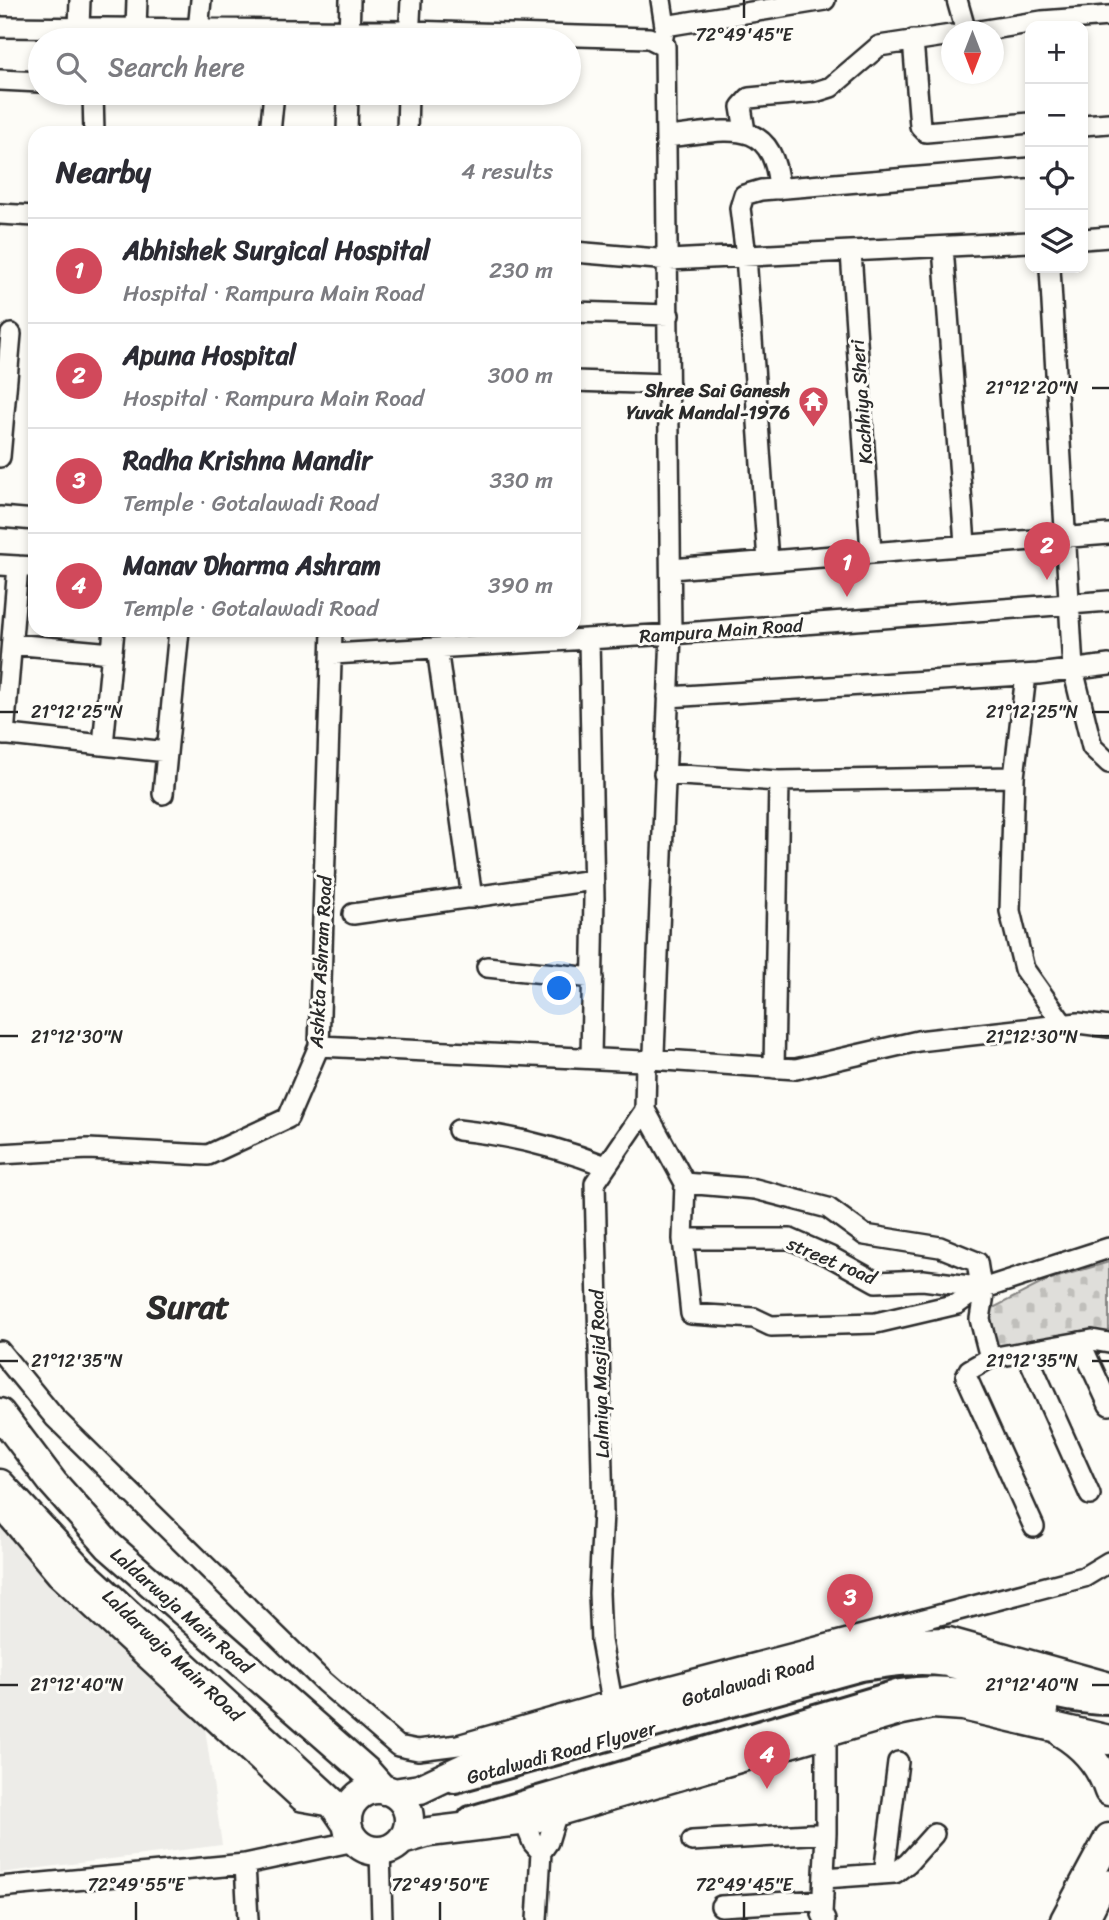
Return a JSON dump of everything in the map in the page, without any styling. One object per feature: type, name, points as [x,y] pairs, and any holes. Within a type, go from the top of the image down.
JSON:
[{"type":"highway","name":"Laldarwaja Main Road","points":[[0,1413],[52,1483],[109,1546],[399,1791]]},
{"type":"highway","name":"Laldarwaja Main ROad","points":[[0,1484],[77,1567],[364,1833]]},
{"type":"highway","name":"Gotalawadi Road","points":[[364,1833],[348,1814],[357,1798],[365,1793],[399,1791],[494,1754],[879,1644],[948,1642],[1101,1683]]},
{"type":"highway","points":[[364,1833],[429,1832],[513,1815],[557,1812],[902,1710],[932,1704],[963,1706],[1060,1732],[1079,1743],[1104,1776],[1109,1791]]},
{"type":"highway","points":[[1028,1723],[1109,1740]]},
{"type":"highway","points":[[364,1833],[408,1830],[407,1809],[399,1791]]},
{"type":"highway","points":[[1079,1920],[1104,1872],[1109,1837]]},
{"type":"highway","points":[[1065,1920],[1104,1872]]},
{"type":"main road","name":"Gotalwadi Road Flyover","points":[[399,1791],[499,1770],[861,1668],[893,1663],[946,1664],[1056,1696],[1083,1702],[1109,1702]]},
{"type":"main road","name":"Gotalwadi Road Flyover","points":[[513,1815],[900,1692],[926,1687],[981,1693],[1084,1718],[1109,1718]]},
{"type":"street","points":[[79,27],[80,0]]},
{"type":"street","points":[[0,27],[136,28],[137,0]]},
{"type":"street","points":[[198,28],[201,0]]},
{"type":"street","points":[[350,0],[350,28]]},
{"type":"street","points":[[409,28],[411,0]]},
{"type":"street","points":[[661,0],[667,55],[671,634],[654,1053],[648,1060],[645,1110],[685,1182],[682,1239],[691,1314],[754,1318],[771,1326],[876,1323],[957,1304],[983,1288],[1109,1248]]},
{"type":"street","points":[[581,37],[649,38],[825,0]]},
{"type":"street","points":[[957,0],[963,21]]},
{"type":"street","points":[[1004,27],[1109,16]]},
{"type":"street","points":[[745,131],[741,107],[749,98],[831,87],[879,46],[941,36]]},
{"type":"street","points":[[913,40],[919,126],[926,132],[1025,123]]},
{"type":"street","points":[[0,80],[28,81]]},
{"type":"street","points":[[93,105],[94,126]]},
{"type":"street","points":[[271,126],[273,105]]},
{"type":"street","points":[[347,126],[348,105]]},
{"type":"street","points":[[407,126],[408,105]]},
{"type":"street","points":[[1088,124],[1109,122]]},
{"type":"street","points":[[667,136],[745,131],[759,138],[771,152],[777,166],[779,189]]},
{"type":"street","points":[[768,561],[746,256],[740,208],[744,195],[779,189],[1025,168]]},
{"type":"street","points":[[0,214],[28,216]]},
{"type":"street","points":[[1088,239],[1109,237]]},
{"type":"street","points":[[581,254],[668,260],[1025,242]]},
{"type":"street","points":[[943,247],[965,544]]},
{"type":"street","name":"Kachhiya Sheri","points":[[851,252],[871,552]]},
{"type":"street","points":[[1050,273],[1073,669],[1092,747],[1109,763]]},
{"type":"street","points":[[581,312],[669,315]]},
{"type":"street","points":[[0,457],[11,334]]},
{"type":"street","points":[[581,381],[669,384]]},
{"type":"street","points":[[0,517],[28,519]]},
{"type":"street","points":[[671,569],[1109,534]]},
{"type":"street","points":[[18,566],[2,734],[167,752]]},
{"type":"street","name":"Rampura Main Road","points":[[333,654],[671,634],[1109,601]]},
{"type":"street","points":[[103,745],[113,637]]},
{"type":"street","points":[[163,794],[178,637]]},
{"type":"street","name":"Ashkta Ashram Road","points":[[0,1154],[88,1149],[208,1155],[288,1118],[319,1046],[332,637]]},
{"type":"street","points":[[589,639],[593,880],[591,1058]]},
{"type":"street","points":[[12,644],[112,653]]},
{"type":"street","points":[[437,648],[472,898]]},
{"type":"street","points":[[668,697],[1026,675],[1109,665]]},
{"type":"street","points":[[1026,675],[1014,777],[1010,911],[1024,969],[1063,1024]]},
{"type":"street","points":[[664,774],[779,781],[1014,777]]},
{"type":"street","points":[[774,1068],[779,781]]},
{"type":"street","points":[[353,914],[593,880]]},
{"type":"street","points":[[487,967],[593,978]]},
{"type":"street","points":[[319,1046],[796,1069],[918,1041],[1063,1024],[1109,1027]]},
{"type":"street","name":"Lalmiya Masjid Road","points":[[612,1701],[601,1641],[599,1593],[602,1461],[594,1184],[645,1110]]},
{"type":"street","points":[[458,1130],[512,1136],[570,1152],[606,1166]]},
{"type":"street","name":"street road","points":[[682,1239],[790,1239],[831,1256],[876,1282],[923,1280],[983,1288],[977,1262],[940,1247],[865,1235],[828,1208],[755,1189],[685,1182]]},
{"type":"street","points":[[983,1288],[979,1319],[990,1358]]},
{"type":"street","points":[[1034,1527],[966,1376],[969,1370],[990,1358],[1080,1342],[1109,1343]]},
{"type":"street","points":[[1080,1342],[1109,1405]]},
{"type":"street","points":[[0,1351],[55,1418],[324,1682],[398,1746],[418,1750],[458,1745],[612,1701],[1084,1577],[1109,1562]]},
{"type":"street","points":[[1026,1352],[1090,1494]]},
{"type":"street","points":[[0,1508],[57,1576],[301,1801],[364,1833]]},
{"type":"street","points":[[721,1906],[824,1910],[827,1833],[826,1733]]},
{"type":"street","points":[[884,1874],[898,1762]]},
{"type":"street","points":[[537,1920],[541,1853],[548,1842],[557,1812]]},
{"type":"street","points":[[513,1815],[541,1853]]},
{"type":"street","points":[[0,1886],[245,1864],[364,1833]]},
{"type":"street","points":[[364,1833],[382,1920]]},
{"type":"street","points":[[692,1841],[827,1833]]},
{"type":"street","points":[[824,1878],[884,1874],[902,1870],[934,1834]]},
{"type":"street","points":[[1051,1920],[1089,1850],[1109,1837]]},
{"type":"street","points":[[245,1864],[248,1920]]},
{"type":"street","points":[[1089,1920],[1104,1872]]},
{"type":"shaded area","points":[[0,1514],[204,1721],[222,1845],[0,1873]]},
{"type":"green space","points":[[1109,1262],[1109,1340],[992,1354],[985,1312],[1048,1280]]},
{"type":"place","name":"Shree Sai Ganesh Yuvak Mandal-1976","points":[[813,428]]},
{"type":"place","name":"Apuna Hospital","points":[[1047,580]]},
{"type":"place","name":"Abhishek Surgical Hospital","points":[[847,597]]},
{"type":"place","name":"Radha Krishna Mandir","points":[[850,1632]]},
{"type":"place","name":"Manav Dharma Ashram","points":[[767,1789]]},
{"type":"district","name":"Surat","points":[[188,1306]]}]
